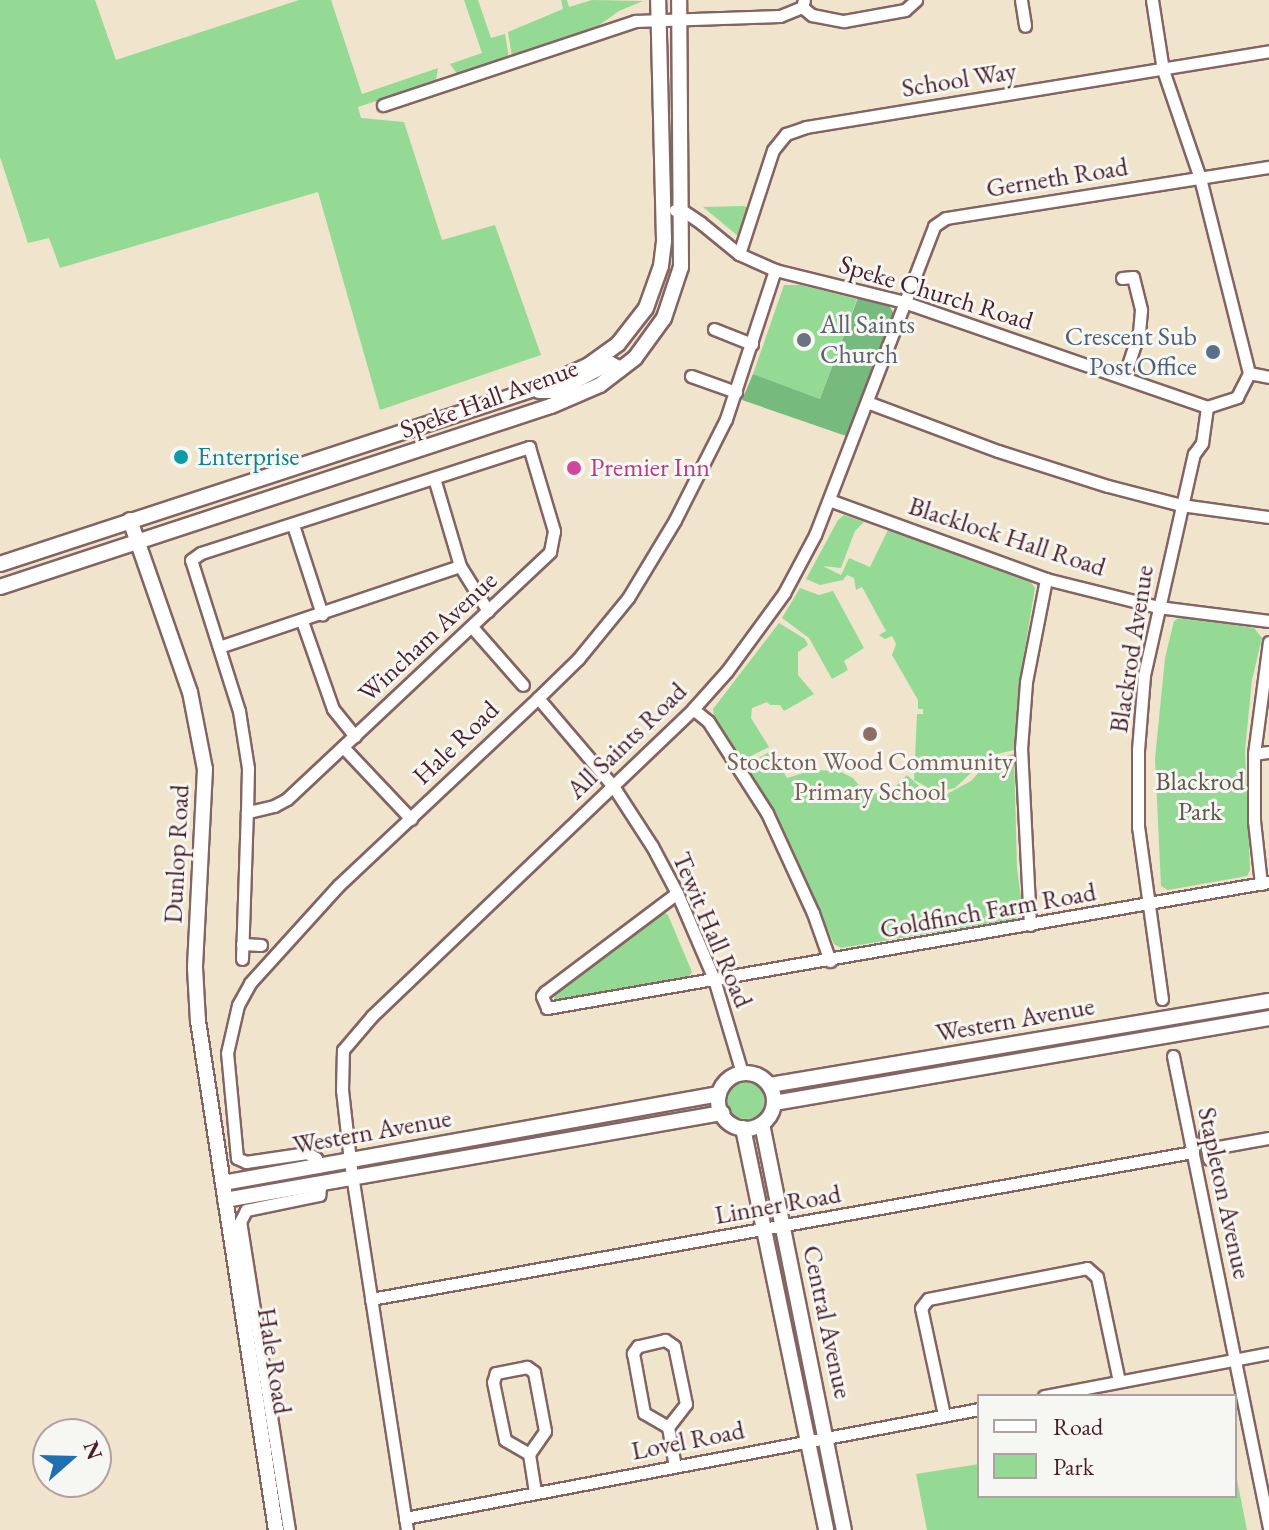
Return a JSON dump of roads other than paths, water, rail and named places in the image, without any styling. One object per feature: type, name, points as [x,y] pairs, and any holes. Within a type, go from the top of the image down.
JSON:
[{"type":"street","name":"Speke Hall Avenue","points":[[0,564],[531,390],[589,365],[632,329],[646,308],[661,266],[664,240],[660,210],[658,0]]},
{"type":"street","name":"Speke Hall Avenue","points":[[0,587],[551,406],[600,385],[635,358],[664,318],[676,290],[681,267],[679,0]]},
{"type":"street","points":[[383,105],[635,21],[780,16],[803,3],[812,15],[844,21],[905,10],[916,0]]},
{"type":"street","points":[[1021,0],[1024,20],[1036,12]]},
{"type":"street","points":[[1152,0],[1163,70],[1200,178],[1249,373],[1237,397],[1207,407]]},
{"type":"street","name":"School Way","points":[[739,254],[773,150],[786,134],[806,127],[1269,51]]},
{"type":"street","name":"Gerneth Road","points":[[904,302],[927,238],[934,226],[946,218],[1269,167]]},
{"type":"street","points":[[660,210],[682,210]]},
{"type":"street","name":"Speke Church Road","points":[[682,210],[739,254],[775,270],[904,302],[1207,407]]},
{"type":"street","name":"Hale Road","points":[[318,1167],[316,1158],[307,1153],[246,1162],[237,1158],[227,1086],[230,1031],[250,983],[339,885],[578,659],[642,577],[710,454],[736,392],[775,270]]},
{"type":"street","points":[[1122,278],[1133,277],[1141,310],[1139,332],[1124,377]]},
{"type":"street","name":"All Saints Road","points":[[406,1524],[350,1161],[340,1061],[350,1039],[693,709],[727,671],[784,593],[815,535],[904,302]]},
{"type":"street","points":[[714,329],[752,344]]},
{"type":"street","points":[[531,390],[556,391],[609,363],[621,369]]},
{"type":"street","points":[[1249,373],[1269,377]]},
{"type":"street","points":[[691,376],[736,392]]},
{"type":"street","points":[[867,402],[1051,468],[1181,505],[1269,517]]},
{"type":"street","name":"Blackrod Avenue","points":[[1162,999],[1146,906],[1138,827],[1138,750],[1144,675],[1181,505],[1194,454],[1202,443],[1207,407]]},
{"type":"street","name":"Wincham Avenue","points":[[247,812],[274,806],[287,799],[550,552],[554,543],[529,447],[434,478]]},
{"type":"street","points":[[242,959],[248,768],[245,742],[191,560],[201,553],[434,478],[460,566],[488,611]]},
{"type":"street","name":"Blacklock Hall Road","points":[[829,500],[1046,579],[1158,607],[1269,621]]},
{"type":"street","name":"Dunlop Road","points":[[130,520],[190,692],[205,769],[196,998],[225,1200]]},
{"type":"street","points":[[293,525],[322,614]]},
{"type":"street","points":[[219,647],[460,566]]},
{"type":"street","points":[[1030,925],[1021,749],[1026,682],[1046,579]]},
{"type":"street","points":[[302,621],[333,709],[355,736]]},
{"type":"street","points":[[472,627],[523,685]]},
{"type":"street","points":[[1265,883],[1254,821],[1254,754],[1269,642]]},
{"type":"street","name":"Tewit Hall Road","points":[[538,698],[613,786],[677,893],[714,979],[742,1073]]},
{"type":"street","points":[[693,709],[708,721],[767,813],[813,913],[830,961]]},
{"type":"street","points":[[343,747],[411,819]]},
{"type":"street","points":[[1254,754],[1269,752]]},
{"type":"street","name":"Goldfinch Farm Road","points":[[677,893],[545,992],[542,996],[547,1008],[1265,883]]},
{"type":"street","points":[[242,944],[261,945]]},
{"type":"street","name":"Western Avenue","points":[[770,1085],[1269,1001]]},
{"type":"street","name":"Western Avenue","points":[[774,1103],[1269,1018]]},
{"type":"street","name":"Stapleton Avenue","points":[[1173,1056],[1269,1527]]},
{"type":"street","points":[[742,1073],[758,1075],[770,1085],[774,1103],[762,1124],[743,1128],[722,1113],[719,1094],[727,1080],[742,1073]]},
{"type":"street","name":"Western Avenue","points":[[223,1183],[719,1094]]},
{"type":"street","name":"Western Avenue","points":[[225,1200],[722,1113]]},
{"type":"street","name":"Central Avenue","points":[[762,1124],[844,1530]]},
{"type":"street","name":"Central Avenue","points":[[743,1128],[826,1530]]},
{"type":"street","points":[[1205,1135],[1208,1154],[1269,1138]]},
{"type":"street","name":"Linner Road","points":[[371,1299],[766,1231],[1007,1183],[1193,1152]]},
{"type":"street","points":[[289,1530],[240,1259],[240,1222],[246,1210],[313,1198],[322,1191],[321,1183]]},
{"type":"street","name":"Hale Road","points":[[225,1200],[240,1259],[276,1530]]},
{"type":"street","points":[[944,1415],[921,1308],[928,1299],[942,1296],[1087,1268],[1097,1277],[1119,1381]]},
{"type":"street","points":[[668,1427],[644,1413],[633,1353],[638,1346],[665,1340],[674,1346],[686,1404],[668,1427],[675,1465]]},
{"type":"street","points":[[1054,1394],[1269,1353]]},
{"type":"street","points":[[529,1454],[505,1440],[493,1382],[496,1373],[527,1367],[534,1372],[545,1431],[529,1454],[535,1493]]},
{"type":"street","name":"Lovel Road","points":[[406,1524],[535,1493],[977,1409]]},
{"type":"place","name":"All Saints Church","points":[[804,340]]},
{"type":"place","name":"Crescent Sub Post Office","points":[[1213,352]]},
{"type":"place","name":"Enterprise","points":[[181,457]]},
{"type":"place","name":"Premier Inn","points":[[574,468]]},
{"type":"place","name":"Stockton Wood Community Primary School","points":[[870,734]]},
{"type":"park label","name":"Blackrod Park","points":[[1200,797]]}]
